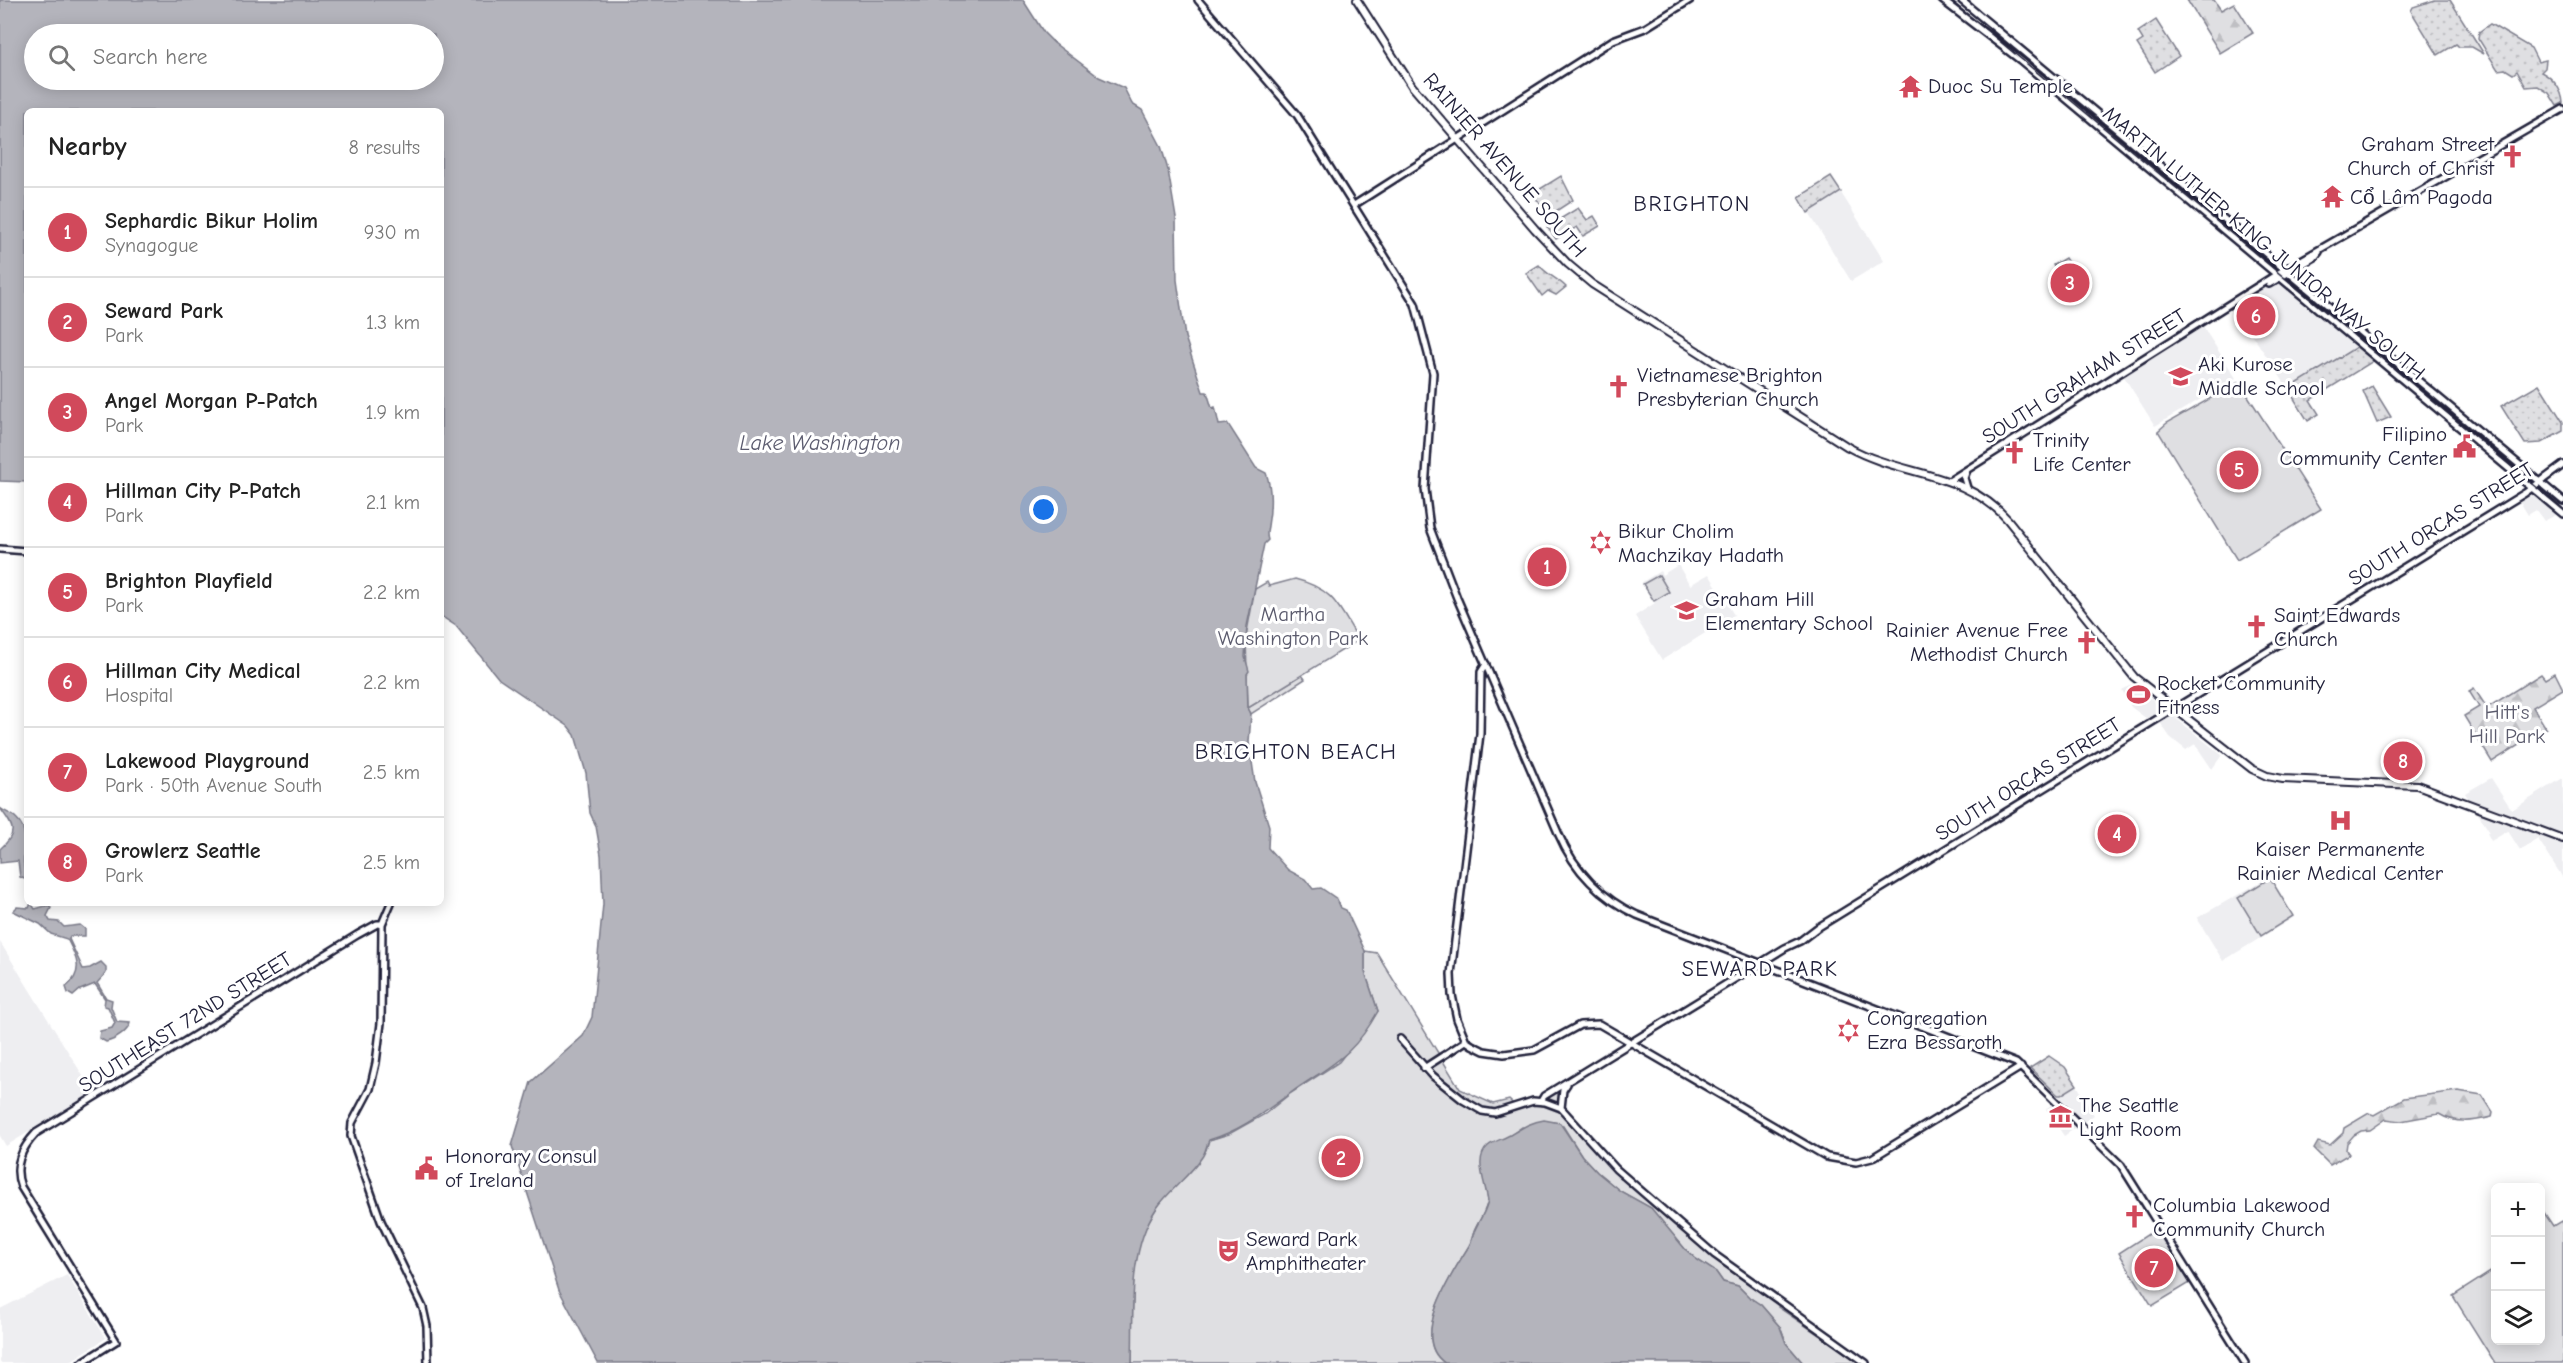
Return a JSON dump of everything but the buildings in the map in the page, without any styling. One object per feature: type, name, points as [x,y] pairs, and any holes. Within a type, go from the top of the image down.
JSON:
[{"type":"main road","name":"RAINIER AVENUE SOUTH","points":[[1357,0],[1408,80],[1535,229],[1568,264],[1592,284],[1848,447],[1865,456],[1949,481],[1985,498],[2002,514],[2126,669],[2141,684],[2252,769],[2267,776],[2283,779],[2417,785],[2563,839]]},
{"type":"street","points":[[1198,0],[1297,115],[1414,304],[1424,331],[1433,373],[1425,489],[1428,517],[1436,546],[1558,835],[1585,876],[1607,897],[1630,912],[2010,1060],[2021,1067],[2121,1165],[2245,1363]]},
{"type":"street","points":[[1354,205],[1613,40],[1645,28],[1690,0]]},
{"type":"street","name":"MARTIN LUTHER KING JUNIOR WAY SOUTH","points":[[1942,0],[2020,60],[2563,514]]},
{"type":"street","name":"MARTIN LUTHER KING JUNIOR WAY SOUTH","points":[[1961,0],[2563,501]]},
{"type":"street","name":"SOUTH GRAHAM STREET","points":[[1949,481],[2236,301],[2240,301],[2278,276],[2315,257],[2320,251],[2563,109]]},
{"type":"street","name":"SOUTH ORCAS STREET","points":[[1541,1101],[1544,1096],[1631,1042],[1800,941],[1817,928],[2532,488],[2563,465]]},
{"type":"street","points":[[1967,469],[1964,478],[1967,488]]},
{"type":"street","points":[[0,549],[24,551]]},
{"type":"street","points":[[1486,664],[1481,672],[1480,734],[1451,974],[1453,1005],[1466,1041],[1489,1052],[1519,1054],[1543,1047],[1580,1025],[1593,1023],[1604,1026],[1827,1158],[1856,1162],[1879,1154],[2021,1067]]},
{"type":"street","points":[[390,906],[382,924],[381,1023],[378,1052],[370,1089],[355,1117],[351,1136],[381,1221],[423,1308],[428,1326],[428,1363]]},
{"type":"street","name":"SOUTHEAST 72ND STREET","points":[[81,1363],[116,1341],[24,1192],[18,1175],[18,1163],[22,1152],[36,1133],[357,935],[377,924],[382,924]]},
{"type":"street","points":[[1400,1039],[1424,1068],[1463,1100],[1489,1113],[1541,1101],[1561,1108],[1616,1169],[1713,1253],[1866,1363]]},
{"type":"street","points":[[1424,1068],[1466,1041]]},
{"type":"street","points":[[1561,1108],[1563,1090],[1570,1080]]},
{"type":"shaded area","points":[[1831,177],[1884,261],[1851,281],[1799,197]]},
{"type":"shaded area","points":[[2277,277],[2359,345],[2288,388],[2242,320],[2247,316],[2238,302]]},
{"type":"shaded area","name":"Aki Kurose Middle School","points":[[2203,327],[2236,378],[2155,426],[2123,375]]},
{"type":"shaded area","points":[[2533,495],[2558,514],[2544,521],[2536,510],[2528,515],[2520,502]]},
{"type":"shaded area","name":"Graham Hill Elementary School","points":[[1678,565],[1690,585],[1709,574],[1734,615],[1662,660],[1635,616],[1655,603],[1642,582],[1660,571],[1662,575]]},
{"type":"shaded area","points":[[2133,684],[2222,755],[2212,769],[2195,744],[2186,750],[2170,737],[2155,715],[2147,719],[2131,707],[2122,690]]},
{"type":"shaded area","points":[[2491,778],[2512,810],[2563,778],[2563,878],[2538,839],[2520,850],[2508,831],[2491,841],[2487,833],[2489,831],[2465,793]]},
{"type":"shaded area","points":[[2269,877],[2294,917],[2223,961],[2197,918]]},
{"type":"shaded area","points":[[0,942],[93,1092],[6,1146],[0,1136]]},
{"type":"shaded area","points":[[2077,1085],[2094,1115],[2064,1136],[2046,1109],[2061,1095]]},
{"type":"shaded area","points":[[67,1275],[106,1338],[68,1363],[0,1363],[0,1309]]},
{"type":"green space","points":[[2187,0],[2214,0],[2221,10],[2234,3],[2253,33],[2220,53]]},
{"type":"green space","points":[[2435,0],[2450,0],[2484,54],[2472,47],[2459,47],[2456,44],[2438,55],[2411,11],[2413,7]]},
{"type":"green space","points":[[2156,20],[2179,56],[2155,72],[2137,44],[2143,40],[2138,32]]},
{"type":"green space","points":[[2490,24],[2531,48],[2538,62],[2546,60],[2545,68],[2541,72],[2556,84],[2563,103],[2557,106],[2549,93],[2538,86],[2526,87],[2517,71],[2513,74],[2505,69],[2498,70],[2478,38],[2479,32]]},
{"type":"green space","points":[[1561,176],[1573,200],[1550,215],[1532,194]]},
{"type":"green space","points":[[1831,177],[1841,192],[1808,213],[1799,197]]},
{"type":"green space","points":[[1578,208],[1587,220],[1594,216],[1600,226],[1583,236],[1577,227],[1556,239],[1547,227]]},
{"type":"green space","points":[[2065,258],[2075,273],[2070,276],[2079,290],[2072,295],[2053,265]]},
{"type":"green space","points":[[1539,265],[1566,287],[1556,295],[1548,291],[1542,296],[1526,273]]},
{"type":"green space","points":[[2358,346],[2375,360],[2310,400],[2319,414],[2308,421],[2288,389]]},
{"type":"green space","points":[[2239,382],[2321,509],[2237,560],[2158,431],[2167,423]]},
{"type":"green space","points":[[2539,384],[2563,422],[2563,431],[2541,443],[2525,444],[2501,406]]},
{"type":"green space","points":[[2372,386],[2391,417],[2377,423],[2363,391]]},
{"type":"green space","points":[[1659,575],[1669,592],[1654,601],[1643,584]]},
{"type":"green space","name":"Martha Washington Park","points":[[1295,579],[1328,594],[1341,609],[1359,640],[1248,708],[1246,637],[1255,589],[1267,582],[1269,586]]},
{"type":"green space","name":"Hitt's Hill Park","points":[[2555,673],[2563,689],[2533,707],[2546,728],[2492,762],[2464,716],[2479,707],[2469,691],[2474,688],[2487,708],[2541,674],[2545,679]]},
{"type":"green space","points":[[1302,675],[1305,679],[1251,714],[1248,708]]},
{"type":"green space","points":[[2411,754],[2407,776],[2387,777],[2386,767]]},
{"type":"green space","points":[[2123,819],[2133,835],[2111,849],[2101,833]]},
{"type":"green space","points":[[2270,878],[2293,916],[2261,936],[2238,898]]},
{"type":"green space","points":[[1365,951],[1377,953],[1460,1089],[1493,1104],[1509,1100],[1519,1109],[1562,1088],[1559,1100],[1563,1113],[1599,1154],[1715,1256],[1780,1304],[1778,1307],[1860,1363],[1803,1363],[1786,1343],[1780,1327],[1761,1305],[1738,1286],[1723,1282],[1716,1272],[1685,1249],[1651,1208],[1620,1191],[1597,1172],[1582,1156],[1563,1126],[1522,1127],[1508,1137],[1483,1172],[1488,1201],[1486,1207],[1470,1244],[1437,1305],[1432,1322],[1431,1338],[1435,1352],[1445,1363],[1132,1363],[1135,1268],[1137,1253],[1146,1227],[1160,1203],[1206,1150],[1209,1140],[1229,1134],[1265,1114],[1291,1093],[1339,1062],[1378,1011],[1365,972]]},
{"type":"green space","points":[[2049,1056],[2065,1067],[2077,1085],[2061,1095],[2058,1095],[2030,1068]]},
{"type":"green space","points":[[2458,1091],[2482,1095],[2493,1112],[2492,1117],[2464,1121],[2439,1114],[2401,1121],[2386,1119],[2370,1130],[2354,1135],[2347,1143],[2346,1150],[2349,1154],[2330,1165],[2314,1149],[2318,1142],[2330,1145],[2343,1133],[2344,1128],[2369,1113],[2374,1115],[2404,1098]]},
{"type":"green space","points":[[2545,1214],[2553,1226],[2561,1221],[2563,1225],[2563,1363],[2495,1363],[2453,1296],[2491,1272],[2491,1345],[2545,1345]]},
{"type":"green space","points":[[2156,1229],[2190,1283],[2152,1306],[2119,1253]]},
{"type":"water","name":"Lake Washington","points":[[0,0],[1023,0],[1044,33],[1054,43],[1099,77],[1124,88],[1132,104],[1142,110],[1161,146],[1168,170],[1176,218],[1177,280],[1185,337],[1203,392],[1207,392],[1212,408],[1215,407],[1219,425],[1228,424],[1256,468],[1266,473],[1269,485],[1268,540],[1264,544],[1247,626],[1245,657],[1249,671],[1247,674],[1248,708],[1251,714],[1249,742],[1255,782],[1269,826],[1268,848],[1288,870],[1305,879],[1313,889],[1321,888],[1337,899],[1341,908],[1346,910],[1365,951],[1365,972],[1378,1011],[1360,1039],[1341,1058],[1252,1120],[1209,1140],[1197,1164],[1156,1209],[1140,1244],[1136,1264],[1132,1363],[598,1363],[559,1290],[512,1146],[531,1082],[583,1036],[592,1017],[603,904],[601,855],[596,826],[590,813],[586,773],[575,735],[568,726],[499,679],[456,626],[444,618],[444,108],[24,108],[24,482],[0,481]]},
{"type":"water","points":[[0,808],[16,818],[24,831],[24,879],[20,877],[18,861],[0,863],[0,849],[12,833],[8,819]]},
{"type":"water","points":[[30,906],[35,909],[50,906],[51,908],[47,916],[50,921],[59,922],[64,927],[80,925],[85,929],[85,936],[70,936],[69,939],[83,969],[101,962],[106,967],[106,973],[97,983],[106,998],[112,1000],[111,1007],[117,1022],[130,1023],[121,1035],[106,1042],[99,1038],[100,1031],[112,1028],[115,1023],[108,1007],[104,1006],[105,999],[95,984],[80,990],[73,996],[68,993],[66,987],[77,970],[76,958],[67,939],[51,934],[40,924],[13,911],[17,907],[29,908]]},
{"type":"water","points":[[1544,1120],[1560,1123],[1582,1156],[1597,1172],[1620,1191],[1651,1208],[1685,1249],[1716,1272],[1723,1282],[1738,1286],[1761,1305],[1780,1327],[1786,1343],[1803,1363],[1445,1363],[1435,1352],[1431,1338],[1432,1322],[1437,1305],[1470,1244],[1488,1201],[1481,1158],[1488,1146],[1530,1124]]},
{"type":"tram line","points":[[1950,0],[2563,509]]},
{"type":"place","name":"Duoc Su Temple","points":[[1910,86]]},
{"type":"place","name":"Graham Street Church of Christ","points":[[2512,156]]},
{"type":"place","name":"Cổ Lâm Pagoda","points":[[2332,197]]},
{"type":"place","name":"Angel Morgan P-Patch","points":[[2070,283]]},
{"type":"place","name":"Hillman City Medical","points":[[2256,316]]},
{"type":"place","name":"Aki Kurose Middle School","points":[[2180,376]]},
{"type":"place","name":"Vietnamese Brighton Presbyterian Church","points":[[1619,387]]},
{"type":"place","name":"Filipino Community Center","points":[[2465,446]]},
{"type":"place","name":"Trinity Life Center","points":[[2015,452]]},
{"type":"place","name":"Brighton Playfield","points":[[2239,470]]},
{"type":"place","name":"Bikur Cholim Machzikay Hadath","points":[[1600,543]]},
{"type":"place","name":"Sephardic Bikur Holim","points":[[1547,567]]},
{"type":"place","name":"Graham Hill Elementary School","points":[[1687,611]]},
{"type":"place","name":"Saint Edwards Church","points":[[2256,627]]},
{"type":"place","name":"Rainier Avenue Free Methodist Church","points":[[2086,642]]},
{"type":"place","name":"Rocket Community Fitness","points":[[2139,695]]},
{"type":"place","name":"Growlerz Seattle","points":[[2403,761]]},
{"type":"place","name":"Kaiser Permanente Rainier Medical Center","points":[[2340,821]]},
{"type":"place","name":"Hillman City P-Patch","points":[[2117,834]]},
{"type":"place","name":"Congregation Ezra Bessaroth","points":[[1849,1030]]},
{"type":"place","name":"The Seattle Light Room","points":[[2061,1117]]},
{"type":"place","name":"Seward Park","points":[[1341,1158]]},
{"type":"place","name":"Honorary Consul of Ireland","points":[[427,1168]]},
{"type":"place","name":"Columbia Lakewood Community Church","points":[[2135,1217]]},
{"type":"place","name":"Seward Park Amphitheater","points":[[1228,1251]]},
{"type":"place","name":"Lakewood Playground","points":[[2154,1268]]},
{"type":"district","name":"BRIGHTON","points":[[1692,204]]},
{"type":"district","name":"BRIGHTON BEACH","points":[[1296,752]]},
{"type":"district","name":"SEWARD PARK","points":[[1760,969]]}]
